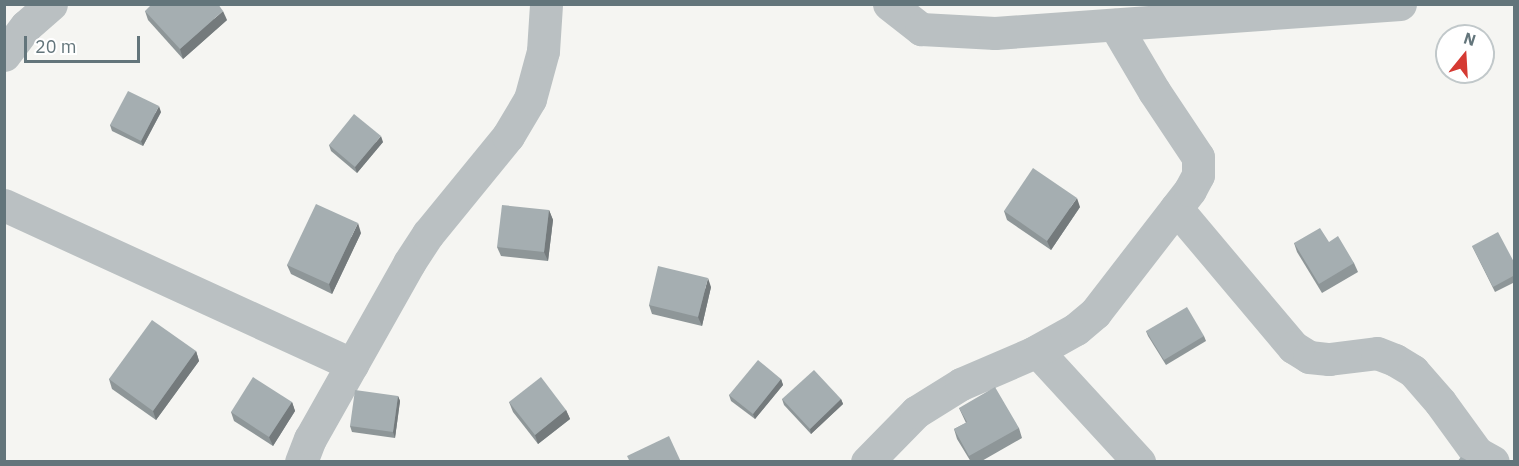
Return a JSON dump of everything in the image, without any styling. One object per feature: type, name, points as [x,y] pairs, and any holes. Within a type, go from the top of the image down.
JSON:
[{"type":"street","points":[[4,55],[26,26],[51,4]]},
{"type":"street","points":[[301,462],[352,364],[428,234],[508,136],[530,99],[543,51],[546,4]]},
{"type":"street","points":[[889,4],[921,28],[956,33],[1115,25],[1400,4]]},
{"type":"street","points":[[867,462],[916,412],[961,384],[1036,351],[1076,329],[1095,313],[1176,208],[1198,175],[1198,157],[1154,92],[1115,25]]},
{"type":"street","points":[[4,206],[352,364]]},
{"type":"street","points":[[1176,208],[1293,346],[1309,357],[1329,360],[1377,353],[1395,360],[1413,371],[1440,402],[1477,453],[1493,462]]},
{"type":"street","points":[[1036,351],[1139,462]]},
{"type":"building","points":[[152,4],[218,4],[223,11],[180,49],[145,11]]},
{"type":"building","points":[[128,91],[159,106],[141,141],[110,125]]},
{"type":"building","points":[[354,114],[381,136],[355,167],[329,145]]},
{"type":"building","points":[[1033,168],[1077,198],[1047,241],[1004,211]]},
{"type":"building","points":[[316,204],[358,223],[329,284],[287,265]]},
{"type":"building","points":[[502,205],[549,210],[544,252],[497,247]]},
{"type":"building","points":[[1320,228],[1329,242],[1338,236],[1354,263],[1319,284],[1294,243]]},
{"type":"building","points":[[1498,232],[1515,264],[1515,275],[1493,287],[1472,246]]},
{"type":"building","points":[[658,266],[708,278],[698,317],[649,305]]},
{"type":"building","points":[[1187,307],[1204,336],[1164,360],[1146,331]]},
{"type":"building","points":[[152,320],[196,351],[153,411],[109,379]]},
{"type":"building","points":[[758,360],[781,379],[753,414],[729,395]]},
{"type":"building","points":[[814,370],[841,399],[810,429],[782,399]]},
{"type":"building","points":[[253,377],[292,402],[269,437],[231,412]]},
{"type":"building","points":[[541,377],[566,410],[535,435],[509,402]]},
{"type":"building","points":[[995,387],[1019,428],[969,456],[954,429],[967,422],[959,408]]},
{"type":"building","points":[[355,390],[398,396],[393,432],[350,426]]},
{"type":"building","points":[[669,436],[681,462],[630,462],[627,456]]},
{"type":"building","points":[[1461,457],[1470,462],[1457,462]]}]
